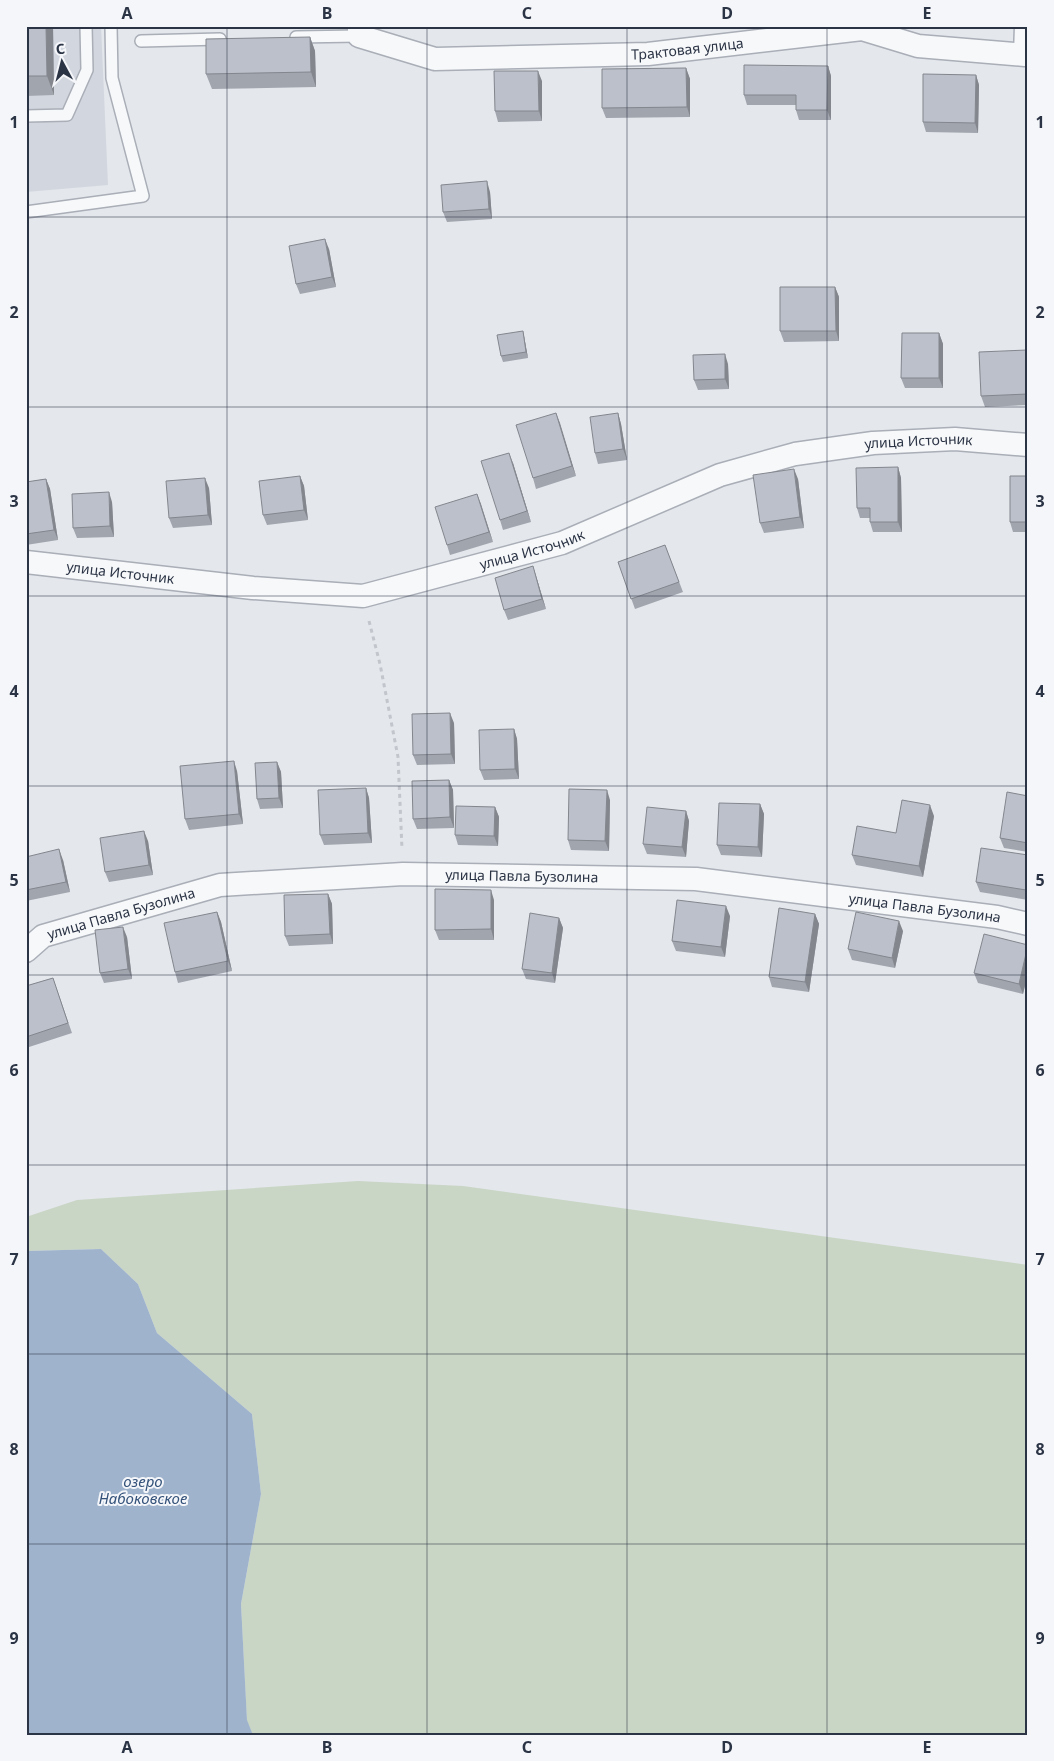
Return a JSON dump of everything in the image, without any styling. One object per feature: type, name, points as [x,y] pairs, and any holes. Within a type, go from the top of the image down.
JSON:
[{"type":"street","name":"Трактовая улица","points":[[359,31],[435,59],[648,54],[862,28],[918,46],[1025,55],[1026,26]]},
{"type":"street","name":"улица Источник","points":[[26,562],[253,588],[363,596],[562,543],[720,475],[795,454],[873,443],[955,440],[1028,445]]},
{"type":"street","name":"улица Павла Бузолина","points":[[26,951],[44,936],[220,886],[404,874],[696,879],[997,918],[1028,924]]},
{"type":"lane","points":[[26,116],[67,115],[87,70],[86,26]]},
{"type":"lane","points":[[26,212],[143,196],[112,78],[111,26]]},
{"type":"lane","points":[[280,38],[359,31]]},
{"type":"lane","points":[[141,41],[231,39]]},
{"type":"path","points":[[363,596],[380,664],[398,757],[404,874]]},
{"type":"shaded area","points":[[26,26],[101,26],[108,185],[26,192]]},
{"type":"green space","points":[[358,1181],[463,1186],[1028,1265],[1028,1735],[253,1735],[247,1721],[241,1604],[261,1494],[252,1414],[157,1333],[138,1284],[101,1249],[26,1251],[26,1217],[77,1200]]},
{"type":"water","name":"озеро Набоковское","points":[[101,1249],[138,1284],[157,1333],[252,1414],[261,1494],[241,1604],[247,1720],[253,1735],[26,1735],[26,1251]]},
{"type":"building","points":[[26,26],[46,26],[47,76],[26,76]]},
{"type":"building","points":[[310,37],[311,72],[206,74],[206,39]]},
{"type":"building","points":[[744,65],[828,66],[827,110],[796,110],[796,95],[744,95]]},
{"type":"building","points":[[686,68],[687,107],[602,108],[602,69]]},
{"type":"building","points":[[494,71],[538,71],[539,111],[495,111]]},
{"type":"building","points":[[923,74],[976,75],[975,123],[923,122]]},
{"type":"building","points":[[487,181],[489,209],[443,212],[441,185]]},
{"type":"building","points":[[325,239],[332,277],[296,284],[289,246]]},
{"type":"building","points":[[780,287],[835,287],[836,331],[780,331]]},
{"type":"building","points":[[523,331],[526,352],[501,356],[497,335]]},
{"type":"building","points":[[902,333],[939,333],[939,378],[901,378]]},
{"type":"building","points":[[1027,350],[1028,394],[981,396],[979,352]]},
{"type":"building","points":[[725,354],[725,379],[694,380],[693,355]]},
{"type":"building","points":[[556,413],[572,466],[533,478],[516,425]]},
{"type":"building","points":[[618,413],[623,449],[595,453],[590,417]]},
{"type":"building","points":[[509,453],[527,511],[500,520],[481,461]]},
{"type":"building","points":[[898,467],[898,522],[870,522],[870,508],[857,508],[856,468]]},
{"type":"building","points":[[794,469],[800,517],[760,523],[753,475]]},
{"type":"building","points":[[300,476],[304,510],[263,515],[259,481]]},
{"type":"building","points":[[1010,476],[1028,476],[1028,522],[1010,522]]},
{"type":"building","points":[[205,478],[208,515],[169,518],[166,481]]},
{"type":"building","points":[[46,479],[54,530],[26,534],[26,482]]},
{"type":"building","points":[[109,492],[110,526],[73,528],[72,494]]},
{"type":"building","points":[[477,494],[489,532],[447,545],[435,507]]},
{"type":"building","points":[[665,545],[679,582],[631,599],[618,562]]},
{"type":"building","points":[[533,566],[542,599],[504,610],[495,578]]},
{"type":"building","points":[[450,713],[451,754],[413,755],[412,714]]},
{"type":"building","points":[[514,729],[515,769],[480,770],[479,730]]},
{"type":"building","points":[[234,761],[239,814],[185,819],[180,766]]},
{"type":"building","points":[[277,762],[279,798],[257,799],[255,763]]},
{"type":"building","points":[[449,780],[450,817],[413,819],[412,781]]},
{"type":"building","points":[[366,788],[368,833],[320,835],[318,790]]},
{"type":"building","points":[[569,789],[607,790],[605,841],[568,840]]},
{"type":"building","points":[[1007,792],[1028,796],[1028,843],[1000,838]]},
{"type":"building","points":[[902,800],[930,805],[919,866],[852,855],[857,826],[896,833]]},
{"type":"building","points":[[719,803],[760,804],[758,847],[717,845]]},
{"type":"building","points":[[456,806],[495,807],[494,836],[455,835]]},
{"type":"building","points":[[647,807],[686,811],[682,847],[643,844]]},
{"type":"building","points":[[144,831],[149,865],[105,872],[100,838]]},
{"type":"building","points":[[981,848],[1028,855],[1026,890],[976,882]]},
{"type":"building","points":[[59,849],[66,882],[26,890],[26,857]]},
{"type":"building","points":[[435,889],[491,890],[491,929],[435,930]]},
{"type":"building","points":[[328,894],[330,934],[285,936],[284,895]]},
{"type":"building","points":[[677,900],[726,906],[721,947],[672,941]]},
{"type":"building","points":[[779,908],[815,914],[805,982],[769,977]]},
{"type":"building","points":[[217,912],[228,961],[175,972],[164,923]]},
{"type":"building","points":[[856,912],[899,921],[892,958],[848,949]]},
{"type":"building","points":[[530,913],[559,918],[552,973],[522,969]]},
{"type":"building","points":[[123,927],[128,969],[100,973],[95,930]]},
{"type":"building","points":[[984,934],[1028,945],[1019,984],[974,973]]},
{"type":"building","points":[[53,978],[68,1023],[26,1037],[26,986]]}]
